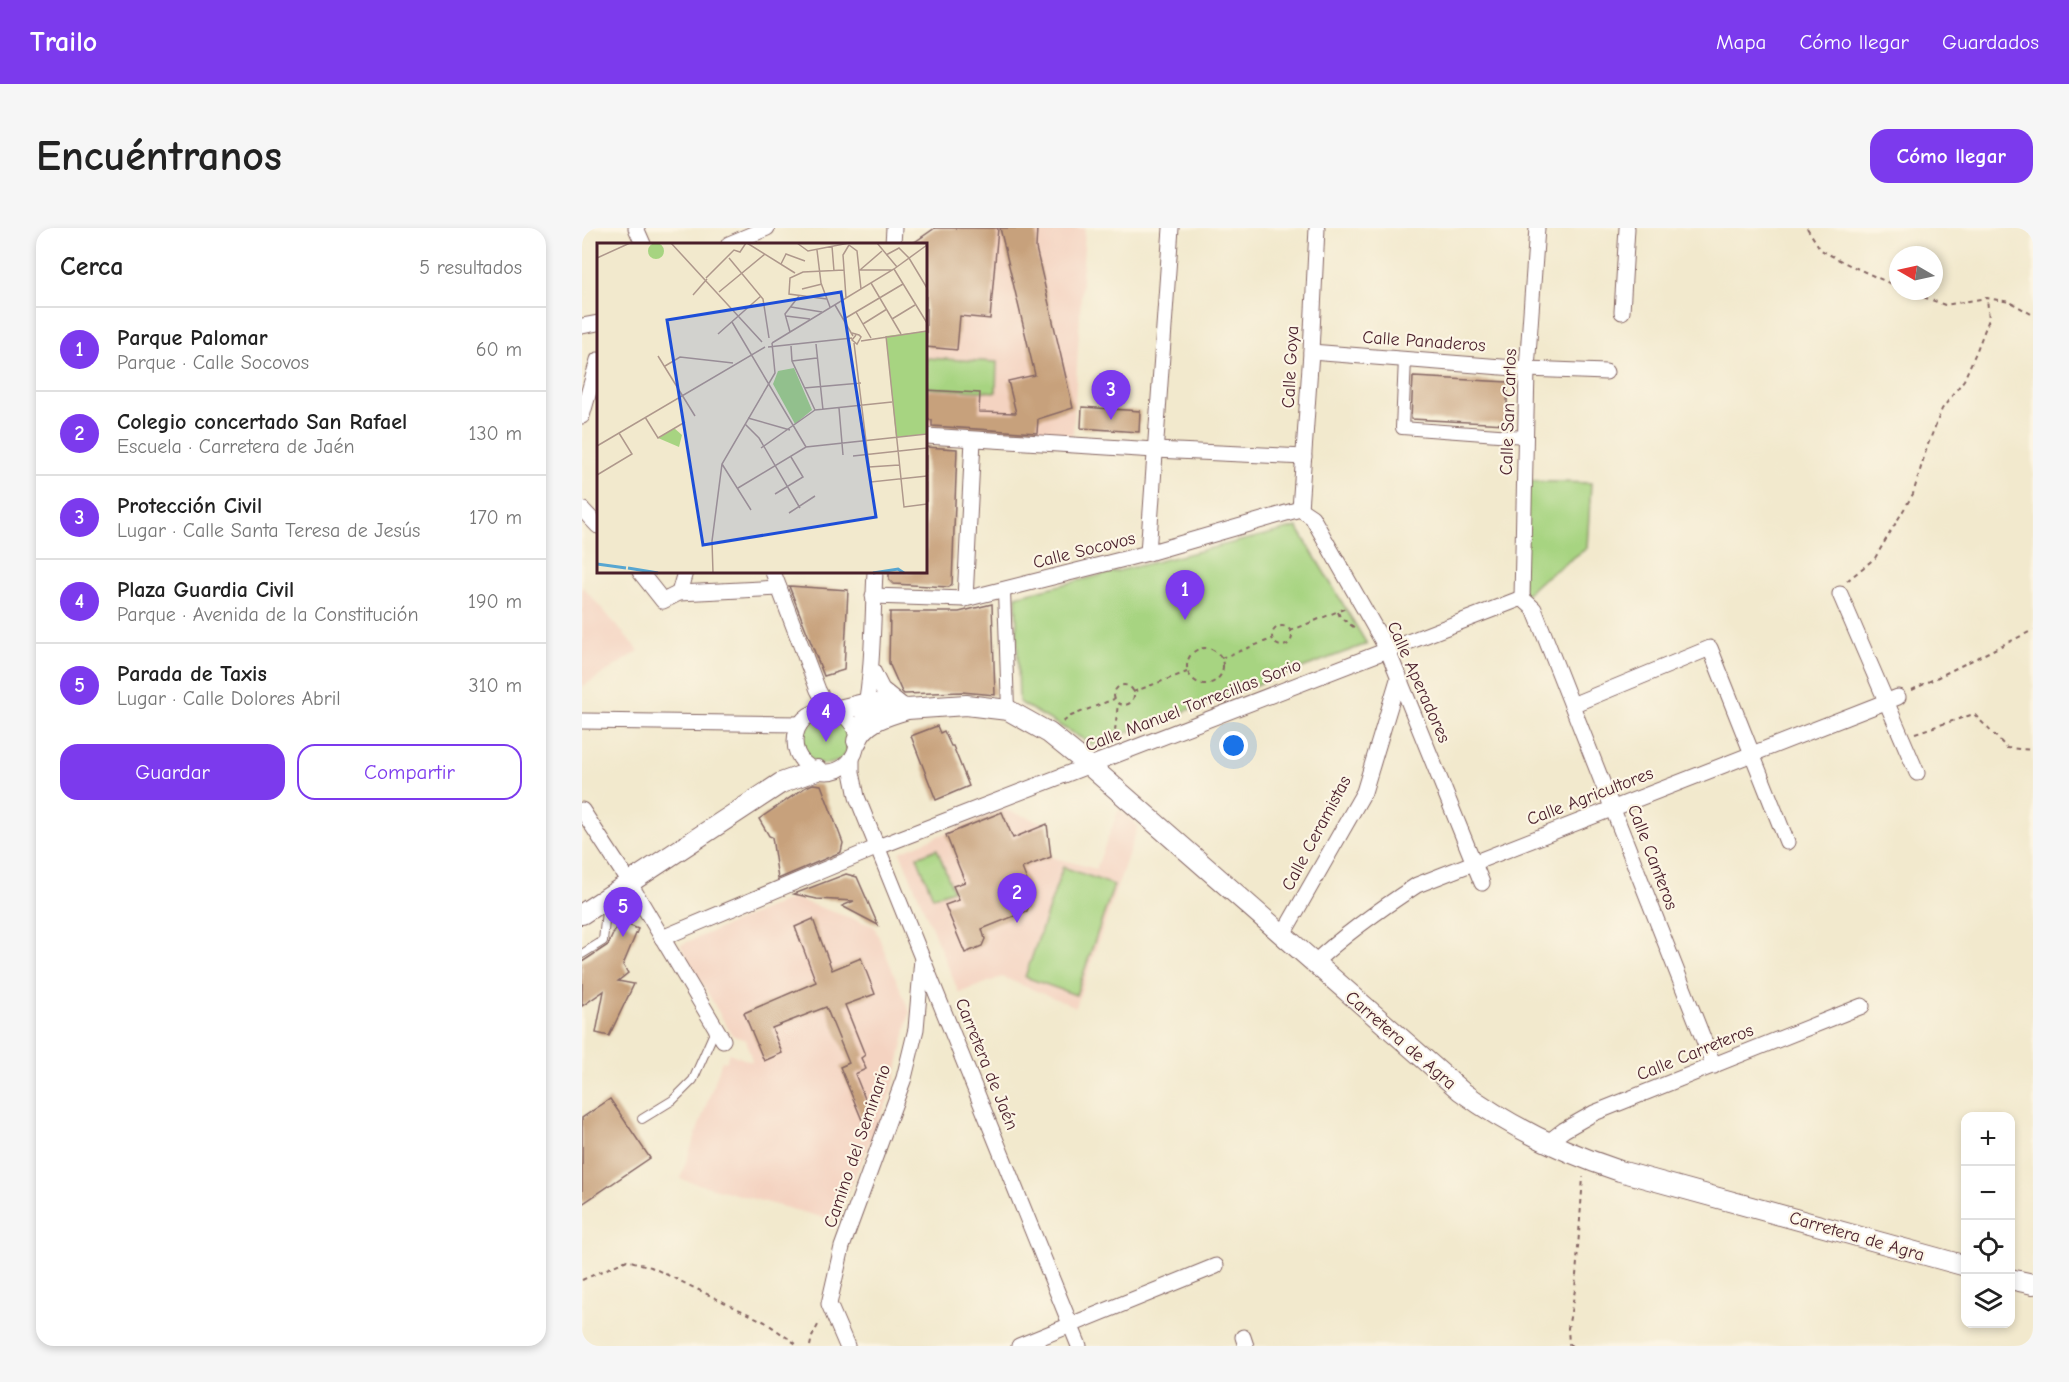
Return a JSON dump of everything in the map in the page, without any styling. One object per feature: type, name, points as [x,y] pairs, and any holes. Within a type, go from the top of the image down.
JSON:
[{"type":"street","points":[[636,228],[643,243]]},
{"type":"street","points":[[1148,553],[1171,228]]},
{"type":"street","name":"Calle Goya","points":[[1300,509],[1317,228]]},
{"type":"street","name":"Calle San Carlos","points":[[1522,598],[1527,369],[1537,228]]},
{"type":"street","points":[[1622,312],[1627,228]]},
{"type":"street","points":[[731,243],[758,230]]},
{"type":"street","points":[[582,326],[597,323]]},
{"type":"street","name":"Calle Panaderos","points":[[1311,352],[1527,369],[1606,372]]},
{"type":"street","points":[[1405,359],[1402,428],[1525,437]]},
{"type":"street","points":[[582,416],[597,364]]},
{"type":"street","points":[[927,436],[1304,457]]},
{"type":"street","points":[[965,599],[973,440]]},
{"type":"street","points":[[582,509],[597,525]]},
{"type":"street","name":"Calle Socovos","points":[[873,596],[965,599],[1148,553],[1300,509]]},
{"type":"street","name":"Calle Aperadores","points":[[1300,509],[1312,517],[1388,651],[1482,883]]},
{"type":"street","points":[[641,573],[663,601],[680,592],[780,588]]},
{"type":"street","points":[[680,592],[685,573]]},
{"type":"street","points":[[773,573],[818,690],[824,701],[847,717],[855,728],[856,744]]},
{"type":"street","points":[[782,783],[848,763],[868,703],[875,573]]},
{"type":"street","points":[[1004,590],[1008,710]]},
{"type":"street","points":[[1840,594],[1892,699],[1902,737],[1917,773]]},
{"type":"street","name":"Calle Manuel Torrecillas Sorio","points":[[662,938],[878,847],[1522,598]]},
{"type":"street","name":"Calle Canteros","points":[[1522,598],[1534,609],[1714,1066]]},
{"type":"street","points":[[1572,705],[1710,648],[1787,842]]},
{"type":"street","points":[[871,672],[882,689],[906,709]]},
{"type":"street","points":[[814,712],[838,710],[857,697],[871,672]]},
{"type":"street","name":"Calle Ceramistas","points":[[1282,936],[1364,792],[1399,676]]},
{"type":"street","points":[[582,914],[782,783],[796,768],[798,750],[796,733],[806,717],[819,706],[818,690]]},
{"type":"street","name":"Calle Agricultores","points":[[1314,963],[1373,913],[1417,885],[1892,699]]},
{"type":"street","name":"Carretera de Agra","points":[[838,710],[868,703],[906,709],[966,705],[1008,710],[1049,733],[1090,766],[1461,1091],[1512,1125],[1584,1159],[1961,1265]]},
{"type":"street","name":"Carretera de Agra","points":[[856,744],[878,719],[906,709]]},
{"type":"street","points":[[582,721],[801,724]]},
{"type":"street","points":[[772,725],[798,750],[806,764],[826,770]]},
{"type":"street","name":"Carretera de Jaén","points":[[856,744],[852,772],[857,797],[1079,1346]]},
{"type":"street","name":"Carretera de Jaén","points":[[826,770],[857,797]]},
{"type":"street","points":[[582,810],[629,882],[719,1034]]},
{"type":"street","name":"Camino del Seminario","points":[[829,1304],[842,1247],[904,1078],[915,1029],[922,955]]},
{"type":"street","name":"Calle Carreteros","points":[[1547,1143],[1564,1130],[1594,1113],[1862,1006]]},
{"type":"street","points":[[1018,1346],[1216,1266]]},
{"type":"street","points":[[2015,1280],[2033,1284]]},
{"type":"street","points":[[829,1304],[847,1346]]},
{"type":"lane","points":[[582,954],[603,941],[607,897]]},
{"type":"lane","points":[[642,1119],[673,1100],[693,1080],[719,1034]]},
{"type":"path","points":[[1807,228],[1821,250],[1889,283]]},
{"type":"path","points":[[1840,594],[1848,578],[1875,558],[1912,494],[1942,409],[1964,380],[1981,340],[1989,319],[1987,298]]},
{"type":"path","points":[[1931,300],[1945,305],[1987,298],[2010,302],[2033,315]]},
{"type":"path","points":[[1290,632],[1360,602]]},
{"type":"path","points":[[1338,612],[1340,617],[1355,628],[1370,620]]},
{"type":"path","points":[[1279,626],[1286,627],[1290,632],[1291,638],[1285,645],[1276,644],[1272,639],[1274,630],[1279,626]]},
{"type":"path","points":[[1892,699],[2033,630]]},
{"type":"path","points":[[1221,658],[1272,639]]},
{"type":"path","points":[[1197,649],[1215,650],[1221,658],[1222,672],[1214,681],[1203,684],[1197,682],[1188,672],[1188,658],[1197,649]]},
{"type":"path","points":[[1133,692],[1188,672]]},
{"type":"path","points":[[1121,685],[1128,686],[1133,692],[1130,703],[1124,705],[1114,699],[1116,689],[1121,685]]},
{"type":"path","points":[[1049,733],[1071,716],[1114,699]]},
{"type":"path","points":[[1118,703],[1115,731],[1122,753]]},
{"type":"path","points":[[1902,737],[1974,714],[2007,748],[2033,750]]},
{"type":"path","points":[[1570,1345],[1568,1328],[1575,1290],[1584,1159]]},
{"type":"path","points":[[582,1280],[627,1260],[651,1267],[765,1322],[799,1346]]},
{"type":"path","points":[[810,1346],[812,1337],[829,1304]]},
{"type":"shaded area","points":[[935,228],[1085,228],[1073,435],[927,426],[927,243],[917,243],[917,240]]},
{"type":"shaded area","points":[[582,586],[639,651],[582,687]]},
{"type":"shaded area","points":[[1003,809],[1047,824],[1051,857],[1096,869],[1119,809],[1138,826],[1076,1007],[1002,977],[959,993],[900,852]]},
{"type":"shaded area","points":[[793,898],[874,926],[910,1012],[893,1088],[836,1221],[680,1179],[722,1061],[726,1062],[729,1053],[752,1061],[746,1040],[732,1035],[680,945]]},
{"type":"green space","points":[[927,358],[997,362],[996,392],[927,388]]},
{"type":"green space","points":[[1525,481],[1591,483],[1587,548],[1539,582],[1522,598]]},
{"type":"green space","points":[[1297,527],[1367,644],[1093,745],[1019,702],[1016,596]]},
{"type":"green space","points":[[826,718],[842,725],[849,741],[842,757],[826,764],[810,757],[803,741],[810,725]]},
{"type":"green space","points":[[937,849],[953,890],[933,897],[917,857]]},
{"type":"green space","points":[[1063,867],[1114,885],[1076,995],[1025,977]]},
{"type":"building","points":[[935,228],[998,228],[990,319],[960,316],[957,350],[927,347],[927,243],[913,243]]},
{"type":"building","points":[[1000,228],[1037,228],[1036,248],[1073,408],[1038,419],[1037,433],[932,426],[932,420],[927,420],[927,390],[980,393],[979,412],[1016,413],[1008,381],[1035,375]]},
{"type":"building","points":[[1413,377],[1508,382],[1506,424],[1411,419]]},
{"type":"building","points":[[1082,407],[1140,411],[1139,432],[1081,428]]},
{"type":"building","points":[[927,447],[957,449],[952,584],[949,587],[893,584],[889,580],[889,573],[927,573]]},
{"type":"building","points":[[789,586],[848,590],[844,670],[824,676]]},
{"type":"building","points":[[992,604],[995,695],[962,692],[904,694],[902,692],[889,663],[890,612],[959,612]]},
{"type":"building","points":[[937,726],[940,733],[944,731],[953,746],[969,786],[936,800],[911,736]]},
{"type":"building","points":[[813,784],[821,785],[843,843],[841,852],[778,879],[772,837],[769,836],[759,819]]},
{"type":"building","points":[[1002,812],[1013,838],[1047,824],[1051,857],[1022,868],[1033,896],[1027,911],[982,929],[985,939],[982,946],[965,953],[945,905],[959,900],[953,886],[965,882],[946,835]]},
{"type":"building","points":[[846,874],[857,877],[878,925],[842,906],[854,901],[817,899],[794,894]]},
{"type":"building","points":[[813,919],[832,970],[861,958],[875,994],[845,1005],[865,1055],[861,1058],[866,1069],[855,1074],[872,1116],[862,1120],[840,1067],[849,1063],[826,1007],[772,1028],[782,1053],[764,1061],[744,1013],[816,982],[795,927]]},
{"type":"building","points":[[619,921],[638,929],[623,965],[628,973],[618,981],[634,984],[609,1036],[596,1033],[604,991],[582,1006],[582,962],[608,945]]},
{"type":"building","points":[[610,1099],[650,1158],[582,1204],[582,1118]]},
{"type":"place","name":"Protección Civil","points":[[1111,420]]},
{"type":"place","name":"Parque Palomar","points":[[1185,620]]},
{"type":"place","name":"Plaza Guardia Civil","points":[[826,742]]},
{"type":"place","name":"Colegio concertado San Rafael","points":[[1017,923]]},
{"type":"place","name":"Parada de Taxis","points":[[623,937]]}]
